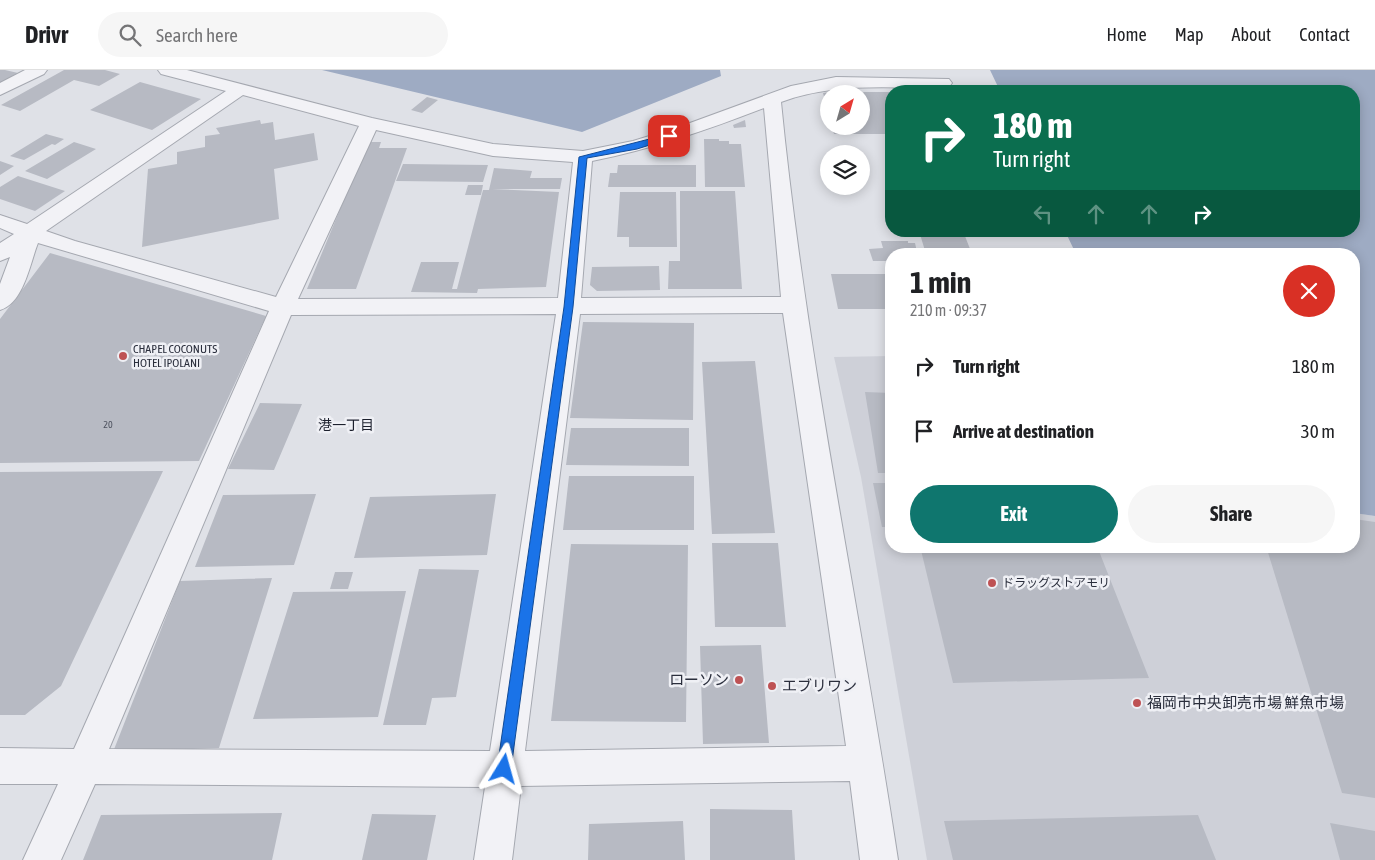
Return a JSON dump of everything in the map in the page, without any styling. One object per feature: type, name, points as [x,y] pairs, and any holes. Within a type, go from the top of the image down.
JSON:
[{"type":"street","points":[[0,90],[38,70]]},
{"type":"street","points":[[167,70],[370,123],[493,150],[583,157],[637,146],[686,131],[797,90],[836,82],[943,83]]},
{"type":"street","points":[[0,254],[30,231],[239,90]]},
{"type":"street","points":[[772,99],[777,180],[792,305],[808,418],[867,764],[879,860]]},
{"type":"street","points":[[42,860],[283,307],[370,123]]},
{"type":"street","points":[[493,860],[569,307],[583,157]]},
{"type":"street","points":[[0,221],[67,246],[283,307],[792,305]]},
{"type":"street","points":[[0,302],[9,290],[30,231]]},
{"type":"street","points":[[0,766],[85,765],[504,769],[867,764]]},
{"type":"shaded area","name":"福岡市中央卸売市場 鮮魚市場","points":[[885,356],[885,553],[1360,553],[1360,514],[1375,516],[1375,860],[927,860],[861,477],[834,357]]},
{"type":"water","points":[[322,70],[720,70],[721,76],[582,132]]},
{"type":"water","points":[[990,70],[1375,70],[1375,516],[1360,514],[1360,248],[1073,248],[1068,237],[1360,237],[1360,85],[997,85]]},
{"type":"building","points":[[0,70],[5,70],[18,73],[0,83]]},
{"type":"building","points":[[64,70],[105,70],[120,74],[99,86],[74,80],[20,111],[1,105]]},
{"type":"building","points":[[140,82],[201,99],[152,130],[90,110]]},
{"type":"building","points":[[870,92],[885,92],[885,134],[870,134]]},
{"type":"building","points":[[427,97],[438,100],[422,113],[411,110]]},
{"type":"building","points":[[260,120],[261,124],[273,122],[275,140],[314,133],[318,160],[274,169],[279,219],[142,247],[148,169],[177,164],[177,152],[205,147],[205,136],[220,134],[216,128]]},
{"type":"building","points":[[745,120],[746,127],[734,128],[733,125]]},
{"type":"building","points":[[46,134],[64,139],[24,160],[10,156]]},
{"type":"building","points":[[704,139],[719,139],[719,141],[729,141],[729,144],[741,144],[745,187],[705,187]]},
{"type":"building","points":[[74,142],[96,149],[47,179],[25,171]]},
{"type":"building","points":[[368,142],[381,142],[379,148],[407,148],[356,289],[307,289]]},
{"type":"building","points":[[0,161],[14,166],[0,175]]},
{"type":"building","points":[[403,164],[488,165],[483,182],[396,181]]},
{"type":"building","points":[[618,165],[696,165],[696,187],[608,187],[610,173],[617,173]]},
{"type":"building","points":[[494,168],[532,171],[530,178],[562,178],[560,189],[492,189],[559,192],[546,287],[478,289],[477,293],[411,292],[421,262],[459,262],[452,289],[457,289],[483,190],[489,190]]},
{"type":"building","points":[[18,176],[65,191],[35,211],[0,199],[0,187]]},
{"type":"building","points":[[468,185],[483,185],[481,195],[465,195]]},
{"type":"building","points":[[680,191],[735,191],[742,289],[668,289],[669,261],[680,261]]},
{"type":"building","points":[[620,192],[676,192],[677,247],[629,247],[629,237],[617,237]]},
{"type":"building","points":[[921,237],[965,237],[970,248],[924,248]]},
{"type":"building","points":[[881,241],[908,241],[908,243],[915,243],[916,248],[885,248],[885,261],[873,261],[869,249],[883,248]]},
{"type":"building","name":"CHAPEL COCONUTS HOTEL IPOLANI","points":[[50,253],[266,316],[199,461],[0,463],[0,319]]},
{"type":"building","points":[[659,266],[660,290],[597,291],[590,285],[592,267]]},
{"type":"building","points":[[831,274],[885,274],[885,309],[838,309]]},
{"type":"building","points":[[583,322],[694,323],[693,420],[570,418]]},
{"type":"building","points":[[755,361],[775,533],[712,534],[702,362]]},
{"type":"building","points":[[865,392],[885,393],[885,473],[878,473]]},
{"type":"building","points":[[260,403],[302,404],[274,470],[228,469]]},
{"type":"building","points":[[571,428],[689,428],[689,466],[566,465]]},
{"type":"building","points":[[163,471],[61,686],[25,715],[0,715],[0,472]]},
{"type":"building","points":[[569,476],[694,476],[694,530],[563,530]]},
{"type":"building","points":[[873,483],[885,483],[885,527],[882,527]]},
{"type":"building","points":[[316,494],[294,565],[195,567],[223,495]]},
{"type":"building","points":[[496,494],[487,555],[354,558],[370,497]]},
{"type":"building","points":[[1360,520],[1375,522],[1375,798],[1342,793],[1268,553],[1360,553]]},
{"type":"building","points":[[712,543],[778,543],[786,627],[715,627]]},
{"type":"building","points":[[571,544],[688,545],[686,722],[551,721]]},
{"type":"building","points":[[922,553],[1100,553],[1149,678],[953,683]]},
{"type":"building","points":[[419,569],[479,570],[456,697],[432,698],[426,725],[383,725]]},
{"type":"building","points":[[335,572],[353,572],[348,589],[330,589]]},
{"type":"building","points":[[272,578],[219,748],[113,752],[180,581]]},
{"type":"building","points":[[406,591],[378,717],[253,719],[293,592]]},
{"type":"building","points":[[761,645],[769,743],[703,744],[700,646]]},
{"type":"building","points":[[710,809],[792,810],[795,860],[710,860]]},
{"type":"building","points":[[282,813],[272,860],[83,860],[101,815]]},
{"type":"building","points":[[372,814],[436,815],[427,860],[362,860]]},
{"type":"building","points":[[1198,815],[1216,860],[953,860],[944,821]]},
{"type":"building","points":[[683,821],[685,860],[588,860],[589,824]]},
{"type":"building","points":[[1330,823],[1375,831],[1375,860],[1340,860]]},
{"type":"place","name":"CHAPEL COCONUTS HOTEL IPOLANI","points":[[123,356]]},
{"type":"place","name":"ドラッグストアモリ","points":[[992,583]]},
{"type":"place","name":"ローソン","points":[[739,680]]},
{"type":"place","name":"エブリワン","points":[[772,686]]},
{"type":"place","name":"福岡市中央卸売市場 鮮魚市場","points":[[1137,703]]},
{"type":"district","name":"港一丁目","points":[[346,425]]},
{"type":"route","points":[[504,769],[569,307],[583,157],[637,146],[669,136]]}]
